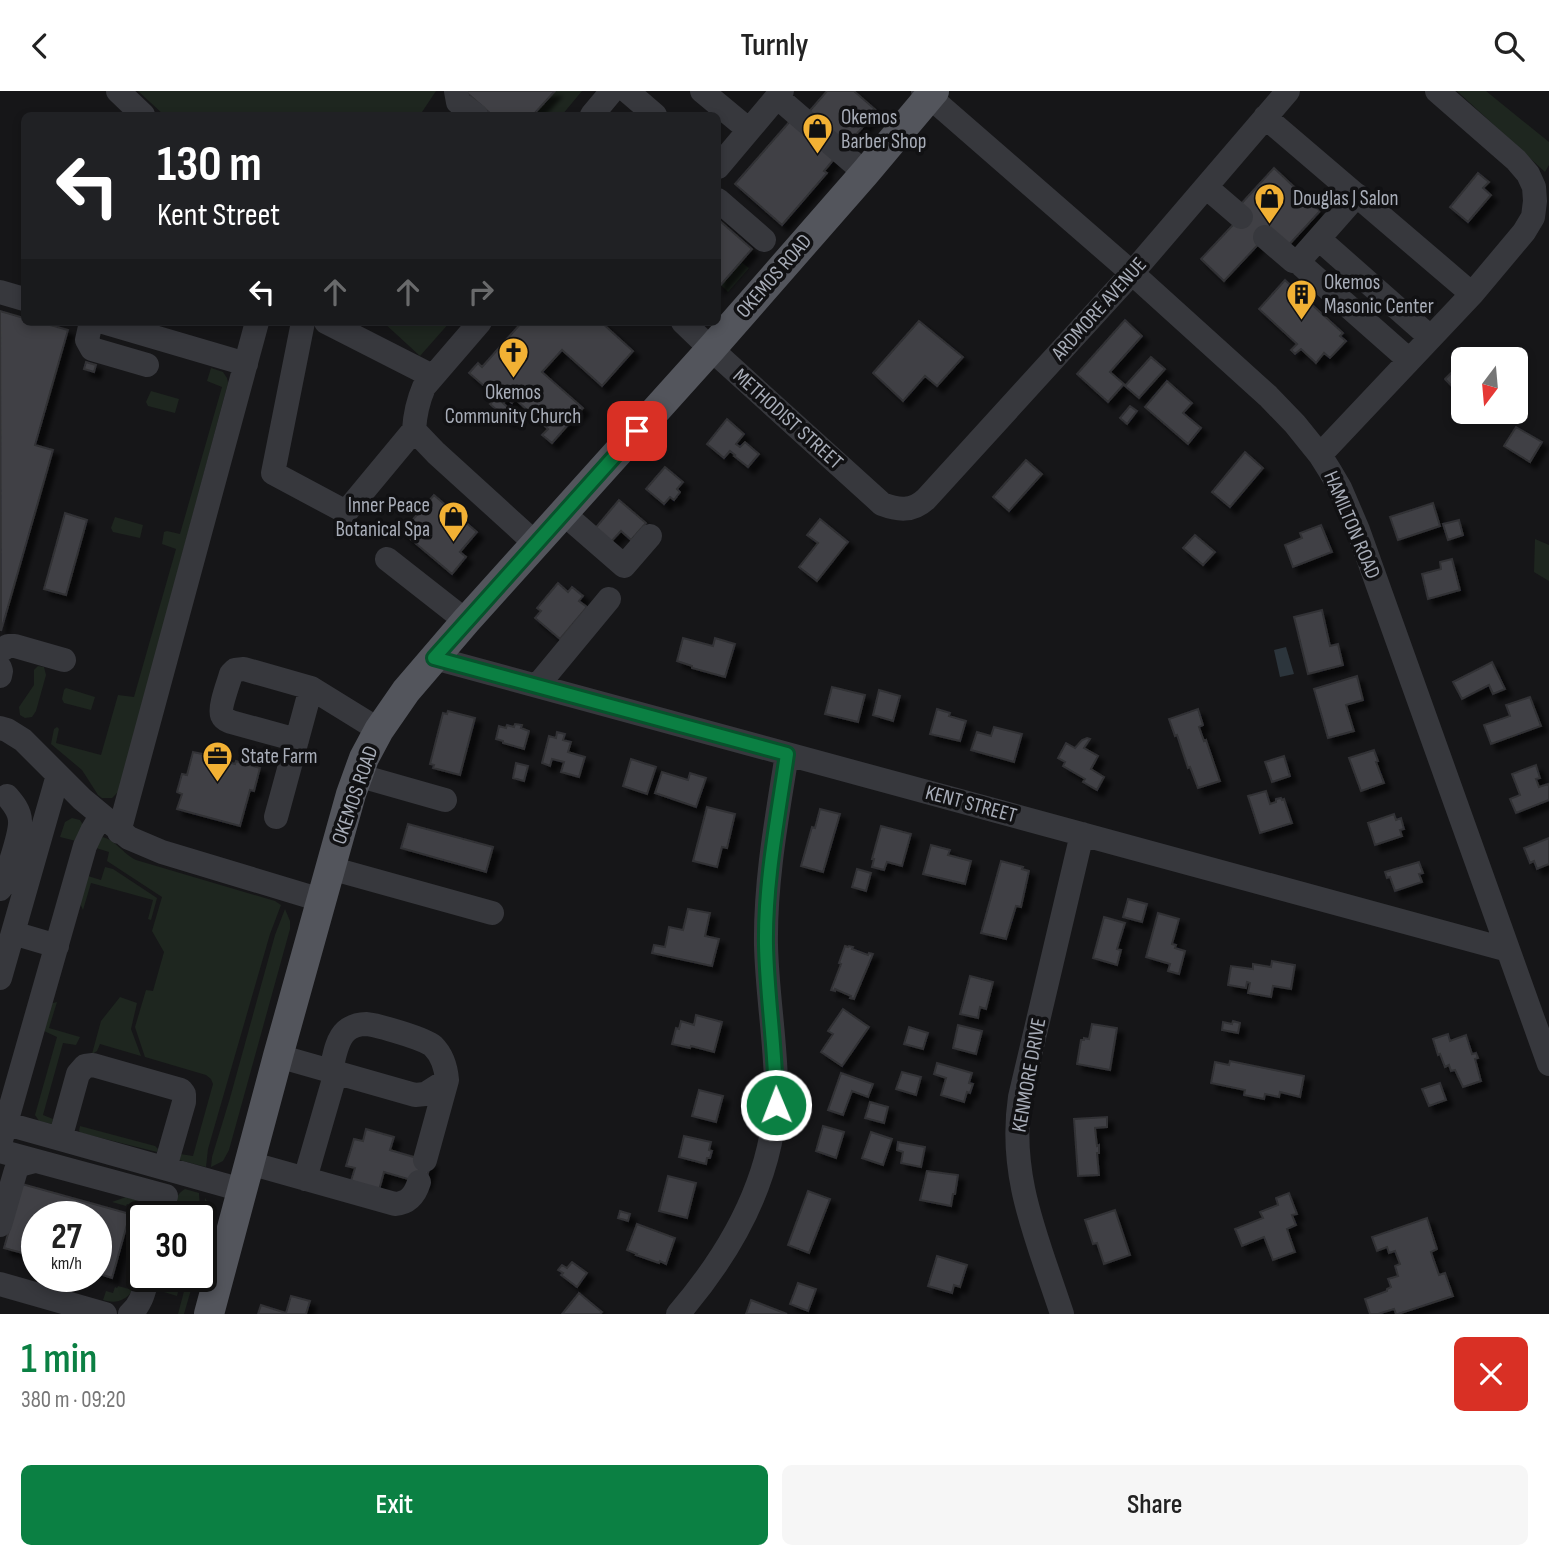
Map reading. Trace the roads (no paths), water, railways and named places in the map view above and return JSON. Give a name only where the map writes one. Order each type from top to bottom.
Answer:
[{"type":"main road","name":"OKEMOS ROAD","points":[[209,1314],[357,775],[379,730],[406,691],[434,658],[866,173],[929,93]]},
{"type":"street","points":[[118,91],[141,112]]},
{"type":"street","points":[[456,91],[458,101],[472,112]]},
{"type":"street","points":[[594,112],[612,91]]},
{"type":"street","points":[[627,91],[652,112]]},
{"type":"street","points":[[702,91],[749,131]]},
{"type":"street","name":"ARDMORE AVENUE","points":[[898,509],[914,508],[926,499],[1132,273],[1288,91]]},
{"type":"street","points":[[1320,455],[1472,294],[1524,232],[1532,216],[1534,187],[1528,174],[1516,160],[1437,91]]},
{"type":"street","name":"HAMILTON ROAD","points":[[929,93],[1268,396],[1320,455],[1340,488],[1358,530],[1549,1063]]},
{"type":"street","points":[[721,164],[780,94],[866,173]]},
{"type":"street","points":[[1265,117],[1472,294]]},
{"type":"street","points":[[1206,187],[1241,217]]},
{"type":"street","points":[[1298,262],[1357,195]]},
{"type":"street","points":[[721,203],[764,240]]},
{"type":"street","points":[[1265,237],[1293,261],[1298,262],[1409,360]]},
{"type":"street","points":[[1319,239],[1430,337]]},
{"type":"street","points":[[0,292],[21,298]]},
{"type":"street","points":[[90,326],[87,340],[92,349],[147,365]]},
{"type":"street","points":[[117,326],[246,363]]},
{"type":"street","points":[[110,824],[256,326]]},
{"type":"street","points":[[302,326],[273,473],[345,512],[414,430],[415,414],[424,387],[476,326]]},
{"type":"street","points":[[334,326],[432,376]]},
{"type":"street","name":"METHODIST STREET","points":[[687,326],[882,504],[898,509]]},
{"type":"street","points":[[414,430],[536,544]]},
{"type":"street","points":[[563,513],[624,566],[650,536]]},
{"type":"street","points":[[387,559],[466,621]]},
{"type":"street","points":[[537,686],[609,599]]},
{"type":"street","points":[[0,651],[8,646],[15,646],[65,660]]},
{"type":"street","name":"KENT STREET","points":[[434,658],[1508,950]]},
{"type":"street","points":[[0,668],[0,676]]},
{"type":"street","points":[[297,740],[227,721],[222,715],[222,708],[231,674],[238,669],[244,669],[311,688],[379,730]]},
{"type":"street","points":[[276,817],[311,688]]},
{"type":"street","points":[[0,728],[23,740],[110,824],[139,843],[321,900]]},
{"type":"street","points":[[678,1314],[706,1279],[734,1236],[754,1195],[769,1149],[776,1105],[776,1081],[766,945],[767,904],[787,754]]},
{"type":"street","points":[[0,978],[58,775]]},
{"type":"street","points":[[357,775],[445,800]]},
{"type":"street","points":[[0,888],[4,883],[20,826],[16,808],[7,796]]},
{"type":"street","points":[[110,824],[92,831],[85,846],[2,1130],[60,1139],[169,1169],[246,1177],[305,1179],[400,1204],[410,1199],[416,1191],[447,1080],[440,1055],[432,1045],[424,1040],[368,1024],[356,1026],[344,1033],[340,1039],[305,1179]]},
{"type":"street","name":"KENMORE DRIVE","points":[[1062,1314],[1025,1202],[1019,1173],[1017,1137],[1020,1097],[1082,834]]},
{"type":"street","points":[[330,868],[492,913]]},
{"type":"street","points":[[13,933],[57,946]]},
{"type":"street","points":[[278,1056],[415,1095],[425,1094],[447,1080]]},
{"type":"street","points":[[60,1139],[78,1074],[85,1066],[93,1065],[181,1090],[184,1102],[169,1169],[166,1201]]},
{"type":"street","points":[[0,1151],[35,1160],[152,1201]]},
{"type":"street","points":[[0,1225],[16,1170],[20,1165],[35,1160]]},
{"type":"street","points":[[0,1284],[105,1314]]},
{"type":"street","points":[[130,1314],[138,1307],[143,1292]]},
{"type":"place","name":"Okemos Barber Shop","points":[[818,156]]},
{"type":"place","name":"Douglas J Salon","points":[[1270,225]]},
{"type":"place","name":"Okemos Masonic Center","points":[[1301,321]]},
{"type":"place","name":"Okemos Community Church","points":[[513,379]]},
{"type":"place","name":"Inner Peace Botanical Spa","points":[[453,544]]},
{"type":"place","name":"State Farm","points":[[218,783]]}]
